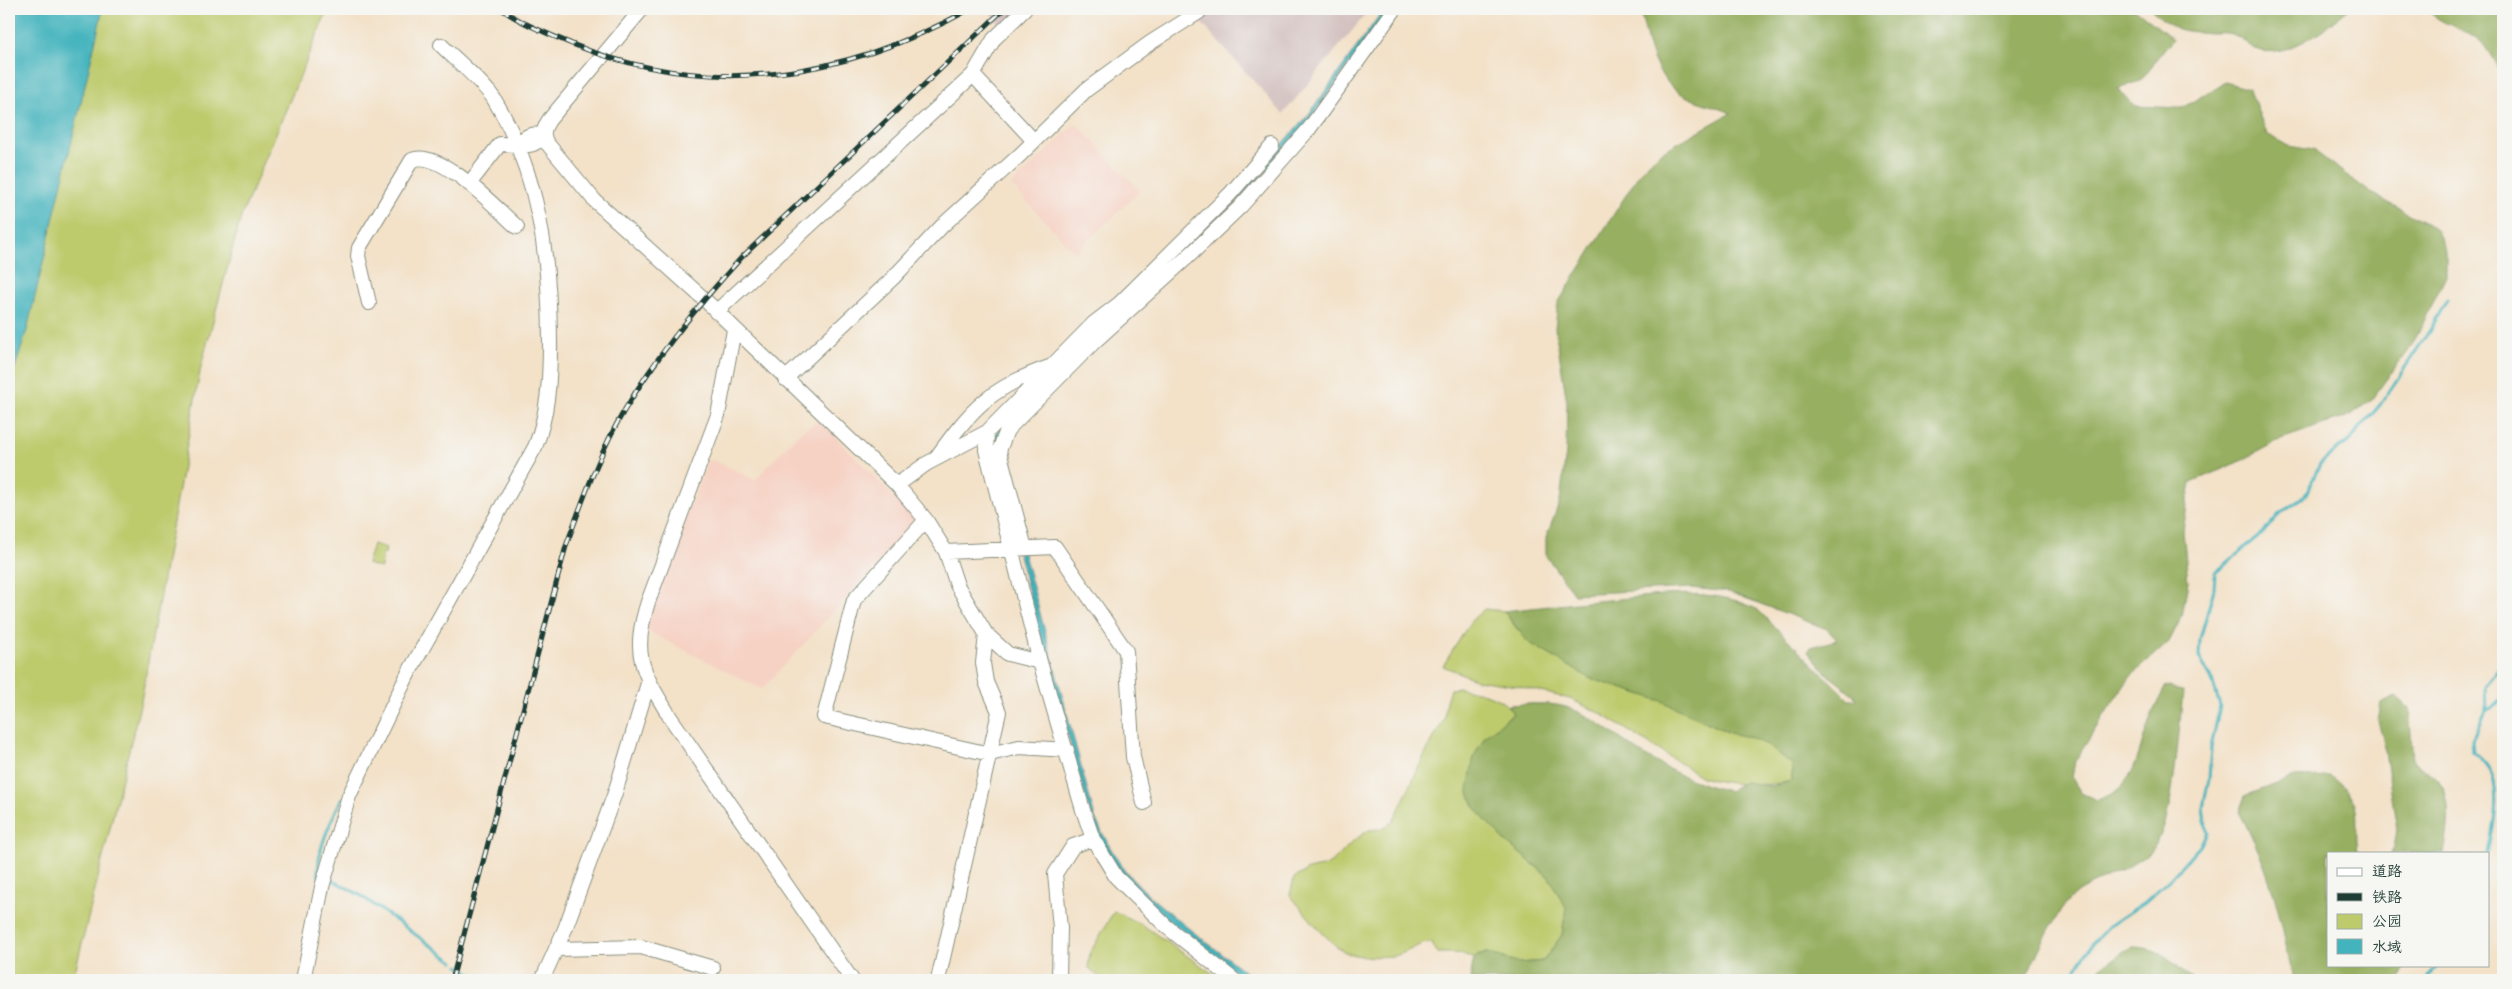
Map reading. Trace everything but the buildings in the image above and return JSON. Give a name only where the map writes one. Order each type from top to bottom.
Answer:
[{"type":"street","points":[[469,184],[500,144],[529,146],[538,143],[549,120],[642,9]]},
{"type":"street","points":[[716,312],[973,75],[994,39],[1025,9]]},
{"type":"street","points":[[1234,980],[1179,938],[1143,906],[1116,877],[1093,839],[1082,810],[1067,750],[1040,662],[1020,549],[999,451],[1007,430],[1095,341],[1241,206],[1309,129],[1395,9]]},
{"type":"street","points":[[785,379],[893,278],[943,225],[1086,90],[1150,43],[1199,12]]},
{"type":"street","points":[[302,980],[322,887],[349,796],[408,674],[541,432],[550,370],[549,284],[543,234],[533,190],[517,145],[493,98],[441,45]]},
{"type":"street","points":[[973,75],[1034,141]]},
{"type":"street","points":[[543,136],[595,201],[716,312],[897,485],[926,520],[946,552],[958,585],[986,634],[1008,654],[1040,662]]},
{"type":"street","points":[[897,485],[935,460],[987,432],[1094,323],[1120,304],[1230,194],[1272,146]]},
{"type":"street","points":[[369,303],[358,256],[359,248],[412,160],[420,157],[432,160],[469,184],[517,227]]},
{"type":"street","points":[[734,330],[718,416],[640,626],[639,651],[650,680],[670,717],[852,980]]},
{"type":"street","points":[[935,460],[963,421],[1002,387],[1019,377],[1052,366]]},
{"type":"street","points":[[987,432],[986,450],[1020,549]]},
{"type":"street","points":[[926,520],[854,600],[824,717],[990,754],[1019,747],[1067,750]]},
{"type":"street","points":[[946,552],[1054,547],[1126,651],[1130,676],[1133,757],[1144,803]]},
{"type":"street","points":[[938,980],[999,712],[986,682],[983,662],[986,634]]},
{"type":"street","points":[[542,980],[556,949],[615,793],[650,680]]},
{"type":"street","points":[[1059,980],[1060,928],[1055,874],[1073,846],[1093,839]]},
{"type":"street","points":[[556,949],[640,947],[712,968]]},
{"type":"shaded area","points":[[987,9],[1019,9],[1001,26]]},
{"type":"shaded area","points":[[1193,9],[1370,9],[1283,114],[1199,20]]},
{"type":"shaded area","points":[[1076,123],[1140,191],[1075,253],[1011,185]]},
{"type":"shaded area","points":[[820,420],[917,521],[762,689],[647,631],[645,622],[708,460],[715,461],[755,480],[801,431]]},
{"type":"green space","points":[[103,9],[328,9],[241,217],[201,366],[141,701],[73,980],[9,980],[9,387],[27,330]]},
{"type":"green space","points":[[1640,9],[2135,9],[2173,39],[2140,81],[2118,89],[2134,106],[2182,108],[2225,82],[2249,89],[2267,134],[2288,146],[2313,150],[2371,193],[2436,229],[2446,251],[2446,276],[2414,342],[2371,400],[2351,415],[2281,439],[2237,463],[2191,482],[2183,530],[2188,582],[2182,616],[2170,640],[2132,675],[2112,703],[2075,761],[2072,778],[2081,793],[2097,800],[2121,787],[2134,767],[2146,730],[2166,686],[2183,692],[2171,798],[2166,819],[2153,848],[2137,862],[2081,890],[2064,906],[2048,931],[2025,980],[1470,980],[1474,957],[1487,953],[1520,963],[1543,961],[1562,935],[1566,908],[1549,877],[1506,842],[1486,821],[1474,806],[1468,790],[1474,756],[1486,735],[1513,714],[1508,705],[1552,704],[1566,707],[1594,720],[1659,764],[1693,780],[1717,788],[1729,791],[1744,782],[1771,786],[1792,781],[1792,764],[1770,747],[1749,737],[1730,733],[1662,701],[1589,678],[1528,642],[1504,611],[1654,596],[1690,594],[1725,598],[1758,610],[1849,700],[1856,700],[1854,695],[1827,674],[1808,652],[1811,647],[1837,640],[1827,629],[1729,592],[1691,588],[1574,594],[1546,556],[1546,538],[1560,501],[1566,452],[1567,402],[1555,328],[1558,303],[1641,171],[1658,154],[1731,113],[1689,98],[1668,83],[1651,54]]},
{"type":"green space","points":[[2151,9],[2349,9],[2320,32],[2297,45],[2273,51],[2261,51],[2230,33],[2192,32],[2178,29],[2166,22]]},
{"type":"green space","points":[[2426,9],[2503,9],[2503,78],[2489,52],[2477,38],[2440,20]]},
{"type":"green space","points":[[373,544],[386,548],[385,554],[382,554],[381,568],[367,564]]},
{"type":"green space","points":[[1484,609],[1504,611],[1516,628],[1589,678],[1662,701],[1730,733],[1749,737],[1770,747],[1792,764],[1792,781],[1770,784],[1747,784],[1723,782],[1702,777],[1600,713],[1570,699],[1518,686],[1477,680],[1443,666],[1471,621]]},
{"type":"green space","points":[[1460,688],[1497,699],[1509,708],[1513,714],[1486,735],[1474,806],[1506,842],[1549,877],[1566,908],[1562,935],[1543,961],[1520,963],[1487,953],[1474,957],[1454,953],[1438,953],[1431,943],[1421,944],[1392,956],[1360,956],[1343,951],[1327,937],[1290,895],[1294,878],[1308,870],[1326,866],[1335,860],[1353,841],[1369,830],[1380,829],[1393,822],[1423,758],[1444,719],[1446,701],[1450,689]]},
{"type":"green space","points":[[2396,696],[2409,708],[2413,761],[2438,780],[2444,790],[2448,808],[2448,827],[2444,852],[2392,852],[2397,830],[2383,738],[2378,721],[2381,703]]},
{"type":"green space","points":[[2331,776],[2350,794],[2356,811],[2358,852],[2327,852],[2327,966],[2405,966],[2397,980],[2293,980],[2274,894],[2259,853],[2239,812],[2245,796],[2295,777]]},
{"type":"green space","points":[[1114,911],[1144,926],[1222,980],[1102,980],[1088,967],[1090,953]]},
{"type":"green space","points":[[2132,947],[2159,953],[2193,980],[2088,980],[2102,966]]},
{"type":"water","points":[[9,9],[103,9],[27,330],[9,387]]},
{"type":"water","points":[[1384,9],[1390,9],[1287,150],[999,440],[1024,554],[1095,818],[1114,854],[1128,874],[1173,916],[1255,980],[1246,980],[1163,916],[1121,873],[1095,832],[1043,647],[990,443],[993,435],[1089,336],[1188,248],[1235,199],[1309,114]]},
{"type":"waterway","points":[[2069,980],[2092,944],[2109,926],[2145,902],[2171,878],[2200,846],[2207,832],[2203,808],[2209,779],[2211,748],[2220,706],[2212,680],[2199,657],[2200,639],[2214,589],[2215,573],[2263,533],[2280,513],[2305,496],[2321,462],[2348,442],[2380,405],[2430,330],[2447,300]]},
{"type":"waterway","points":[[2488,852],[2495,810],[2495,788],[2489,769],[2473,752],[2472,740],[2486,711],[2485,687],[2500,667],[2503,656]]},
{"type":"waterway","points":[[2486,711],[2503,699]]},
{"type":"waterway","points":[[319,877],[318,868],[321,848],[342,798]]},
{"type":"waterway","points":[[329,878],[360,895],[454,962]]},
{"type":"waterway","points":[[459,966],[481,980]]},
{"type":"waterway","points":[[2426,980],[2436,966]]},
{"type":"railway","points":[[501,9],[527,24],[572,44],[623,61],[674,72],[724,76],[775,73],[825,65],[874,52],[923,33],[970,9]]},
{"type":"railway","points":[[452,980],[566,546],[599,460],[624,411],[650,370],[679,331],[742,257],[1004,9]]}]
